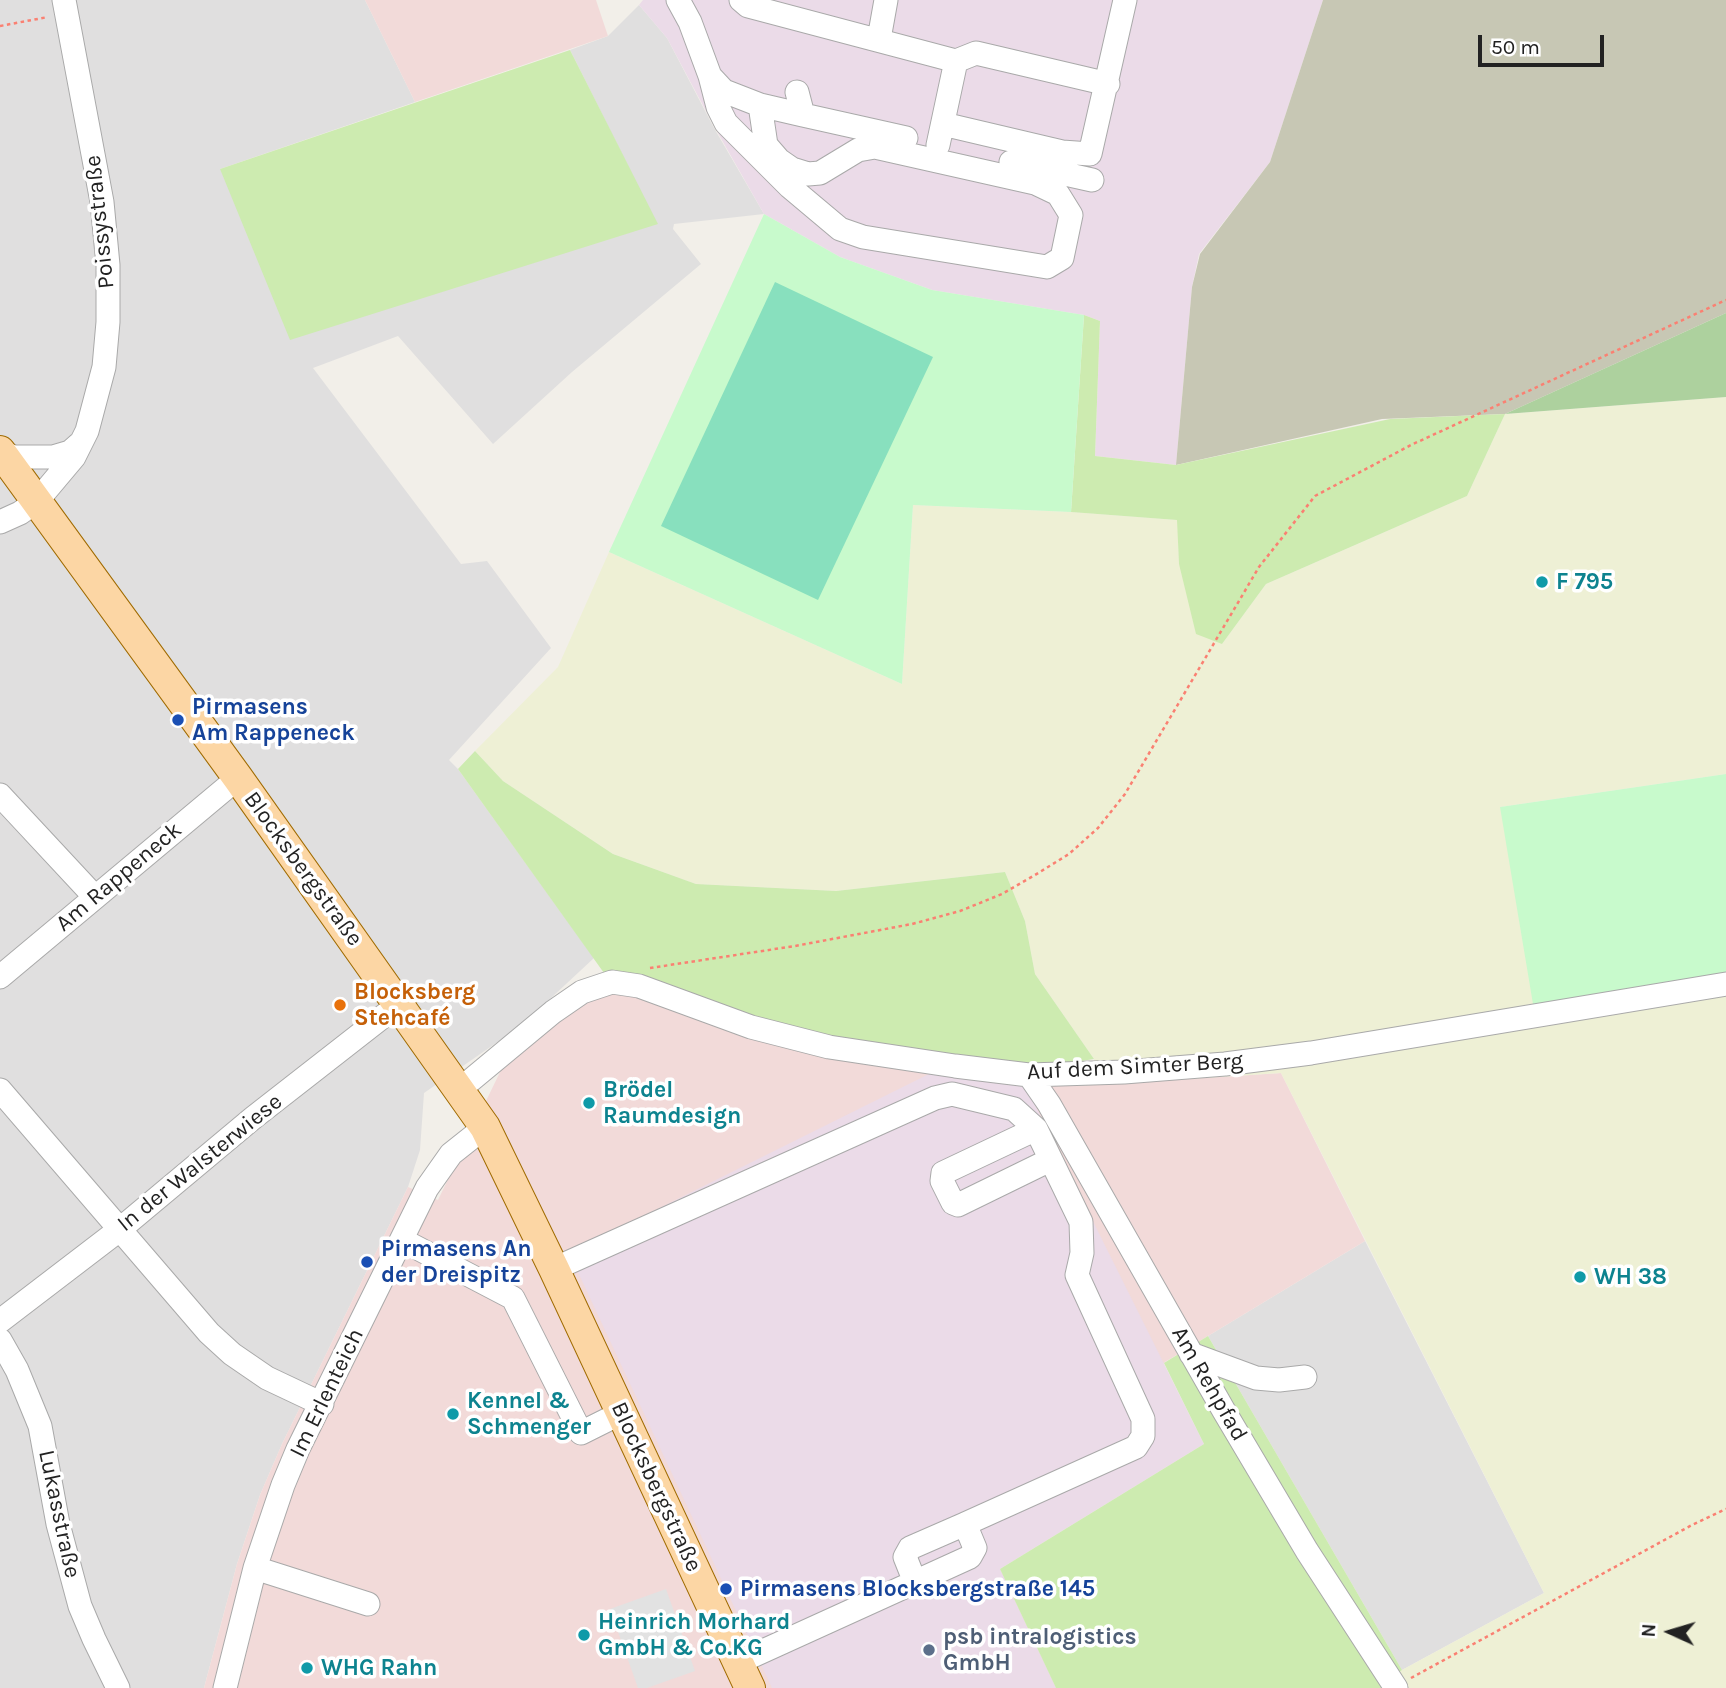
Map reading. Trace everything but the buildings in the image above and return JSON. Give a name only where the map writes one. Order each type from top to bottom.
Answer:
[{"type":"main road","name":"Blocksbergstraße","points":[[1,451],[238,778],[485,1127],[744,1675]]},
{"type":"street","points":[[678,0],[690,22],[710,76],[718,107],[726,123],[790,187],[840,229],[863,237],[1047,267],[1062,258],[1071,215],[1058,194],[1035,183],[875,147],[858,150],[820,173],[808,174],[792,169],[779,160],[766,145],[760,105]]},
{"type":"street","points":[[741,0],[748,6],[956,61],[976,53],[1108,84]]},
{"type":"street","points":[[879,39],[886,0]]},
{"type":"street","points":[[710,76],[724,91],[760,105],[803,115],[1090,154],[1125,0]]},
{"type":"street","name":"Poissystraße","points":[[0,522],[37,501],[68,464],[82,442],[97,400],[104,367],[108,322],[108,265],[102,202],[66,7]]},
{"type":"street","points":[[941,135],[956,61]]},
{"type":"street","points":[[797,92],[803,115]]},
{"type":"street","points":[[941,135],[1092,180]]},
{"type":"street","points":[[1,451],[14,457],[53,457],[70,452],[82,442]]},
{"type":"street","name":"Am Rappeneck","points":[[0,977],[238,778]]},
{"type":"street","points":[[0,794],[94,896]]},
{"type":"street","name":"Auf dem Simter Berg","points":[[459,1090],[553,1012],[582,992],[612,982],[639,986],[751,1027],[829,1047],[1029,1075],[1124,1072],[1262,1060],[1726,984]]},
{"type":"street","name":"In der Walsterwiese","points":[[0,1321],[119,1230],[253,1118],[399,1004]]},
{"type":"street","name":"Am Rehpfad","points":[[1029,1075],[1049,1104],[1307,1551],[1396,1687]]},
{"type":"street","points":[[0,1090],[209,1334],[267,1378],[322,1404]]},
{"type":"street","points":[[554,1269],[935,1098],[952,1094],[1014,1109],[1035,1129],[1081,1222],[1082,1253],[1077,1275],[1143,1419],[1143,1436],[1136,1447],[910,1548],[905,1557],[915,1582]]},
{"type":"street","name":"Im Erlenteich","points":[[225,1688],[255,1568],[284,1485],[426,1188],[463,1142],[485,1127]]},
{"type":"street","points":[[1035,1129],[943,1173],[942,1181],[953,1203],[958,1205],[1051,1160]]},
{"type":"street","points":[[402,1240],[513,1298],[581,1433],[621,1413]]},
{"type":"street","name":"Lukasstraße","points":[[0,1340],[17,1370],[40,1426],[58,1524],[77,1595],[94,1639],[118,1688]]},
{"type":"street","points":[[1191,1354],[1256,1378],[1279,1380],[1305,1377]]},
{"type":"street","points":[[744,1675],[915,1582],[970,1557],[975,1549],[965,1524]]},
{"type":"street","points":[[255,1568],[368,1604]]},
{"type":"path","points":[[0,26],[66,7]]},
{"type":"path","points":[[640,969],[912,925],[960,911],[1002,894],[1035,876],[1069,854],[1098,828],[1125,794],[1258,567],[1315,496],[1411,445],[1726,300]]},
{"type":"path","points":[[1396,1687],[1726,1509]]},
{"type":"shaded area","points":[[0,0],[365,0],[415,102],[220,169],[657,224],[570,50],[608,36],[639,5],[667,38],[714,128],[764,214],[674,224],[673,229],[701,264],[572,372],[493,444],[398,336],[313,368],[461,564],[487,561],[551,648],[449,760],[594,958],[522,1025],[424,1093],[420,1150],[408,1187],[282,1444],[260,1495],[237,1564],[204,1688],[0,1688]]},
{"type":"shaded area","points":[[365,0],[596,0],[608,36],[415,102]]},
{"type":"shaded area","points":[[643,0],[1323,0],[1270,162],[1199,254],[1192,287],[1176,465],[1095,456],[1100,321],[1084,315],[932,290],[840,257],[764,214],[667,38],[639,5]]},
{"type":"shaded area","points":[[1323,0],[1726,0],[1726,313],[1505,414],[1382,419],[1176,465],[1192,287],[1200,254],[1270,162]]},
{"type":"shaded area","points":[[1726,397],[1726,774],[1500,807],[1726,984],[1726,1688],[1396,1688],[1390,1679],[1402,1670],[1544,1593],[1281,1073],[1095,1085],[1094,1059],[1035,974],[1025,921],[1005,872],[836,891],[696,884],[613,854],[503,781],[475,751],[558,667],[609,552],[902,684],[913,505],[1178,520],[1179,564],[1222,644],[1266,584],[1467,496],[1505,414]]},
{"type":"shaded area","points":[[614,987],[935,1071],[1076,1086],[1281,1073],[1365,1241],[1165,1362],[1000,1569],[1056,1688],[204,1688],[237,1564],[260,1495],[282,1444],[408,1187],[438,1200],[502,1068],[575,1008]]},
{"type":"shaded area","name":"psb intralogistics GmbH","points":[[935,1071],[1023,1081],[1204,1444],[1000,1569],[1056,1688],[772,1688],[569,1253]]},
{"type":"shaded area","points":[[1365,1241],[1544,1593],[1402,1670],[1208,1336]]},
{"type":"shaded area","points":[[666,1589],[695,1671],[647,1688],[638,1688],[610,1609]]},
{"type":"green space","points":[[570,50],[658,224],[290,340],[220,169]]},
{"type":"green space","points":[[764,214],[840,257],[932,290],[1084,315],[1071,512],[913,505],[902,684],[609,552]]},
{"type":"green space","points":[[775,282],[933,357],[818,600],[661,526]]},
{"type":"green space","points":[[1726,313],[1726,397],[1505,414]]},
{"type":"green space","points":[[1084,315],[1100,321],[1095,456],[1176,465],[1390,419],[1505,414],[1467,496],[1266,584],[1222,644],[1196,634],[1179,564],[1177,520],[1071,512]]},
{"type":"green space","points":[[475,751],[503,781],[613,854],[696,884],[836,891],[1005,872],[1025,921],[1035,974],[1094,1059],[1051,1066],[876,1047],[614,987],[458,769]]},
{"type":"green space","points":[[1726,774],[1726,984],[1535,1016],[1500,807]]},
{"type":"green space","points":[[1208,1336],[1402,1670],[1390,1679],[1396,1688],[1056,1688],[1000,1569],[1204,1444],[1164,1363]]},
{"type":"place","name":"F 795","points":[[1542,582]]},
{"type":"place","name":"Pirmasens Am Rappeneck","points":[[178,720]]},
{"type":"place","name":"Blocksberg Stehcafé","points":[[340,1005]]},
{"type":"place","name":"Brödel Raumdesign","points":[[589,1103]]},
{"type":"place","name":"Pirmasens An der Dreispitz","points":[[367,1262]]},
{"type":"place","name":"WH 38","points":[[1580,1277]]},
{"type":"place","name":"Kennel & Schmenger","points":[[453,1414]]},
{"type":"place","name":"Pirmasens Blocksbergstraße 145","points":[[726,1589]]},
{"type":"place","name":"Heinrich Morhard GmbH & Co.KG","points":[[584,1635]]},
{"type":"place","name":"psb intralogistics GmbH","points":[[929,1650]]},
{"type":"place","name":"WHG Rahn","points":[[307,1668]]}]
